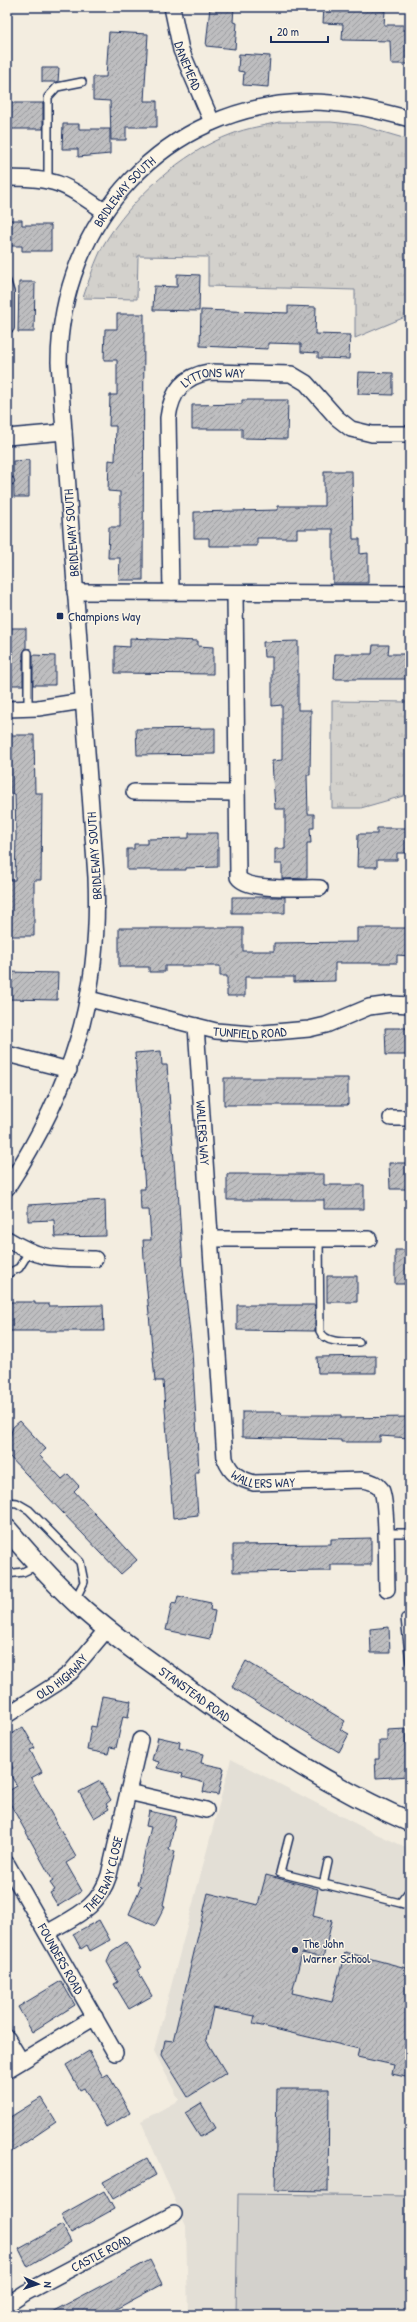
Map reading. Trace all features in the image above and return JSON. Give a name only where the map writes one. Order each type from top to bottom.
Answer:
[{"type":"street","name":"DANEMEAD","points":[[172,7],[181,50],[212,122]]},
{"type":"street","name":"BRIDLEWAY SOUTH","points":[[7,1188],[39,1134],[69,1070],[89,998],[96,948],[97,892],[59,362],[62,316],[69,285],[79,256],[104,211],[126,183],[185,136],[212,122],[271,106],[309,102],[352,106],[410,119]]},
{"type":"street","points":[[7,178],[48,179],[71,189],[104,211]]},
{"type":"street","name":"LYTTONS WAY","points":[[171,592],[168,418],[172,399],[186,380],[198,374],[209,372],[291,374],[306,383],[337,418],[351,429],[372,434],[410,434]]},
{"type":"street","points":[[7,437],[64,432]]},
{"type":"street","points":[[75,592],[410,593]]},
{"type":"street","points":[[235,593],[237,871],[241,881],[261,886],[320,888]]},
{"type":"street","points":[[7,709],[28,708],[83,701]]},
{"type":"street","points":[[134,792],[236,793]]},
{"type":"street","name":"TUNFIELD ROAD","points":[[89,998],[196,1026],[224,1032],[252,1034],[293,1031],[326,1025],[369,1007],[410,1005]]},
{"type":"street","name":"WALLERS WAY","points":[[196,1026],[225,1459],[232,1473],[239,1478],[254,1483],[369,1481],[381,1489],[384,1496],[387,1589]]},
{"type":"street","points":[[7,1054],[69,1070]]},
{"type":"street","points":[[391,1118],[410,1118]]},
{"type":"street","points":[[7,1239],[29,1252],[47,1258],[95,1259]]},
{"type":"street","points":[[210,1239],[369,1239]]},
{"type":"street","name":"STANSTEAD ROAD","points":[[7,1529],[38,1565],[75,1601],[107,1629],[254,1735],[348,1794],[410,1822]]},
{"type":"street","name":"OLD HIGHWAY","points":[[7,1715],[56,1684],[71,1672],[107,1629]]},
{"type":"street","name":"THELEWAY CLOSE","points":[[47,1933],[87,1909],[103,1892],[109,1875],[140,1740]]},
{"type":"street","points":[[128,1792],[206,1810]]},
{"type":"street","name":"FOUNDERS ROAD","points":[[7,1864],[116,2053]]},
{"type":"street","points":[[7,2070],[95,2017]]},
{"type":"street","points":[[7,2038],[21,2061]]},
{"type":"street","name":"CASTLE ROAD","points":[[7,2305],[25,2293],[174,2214]]},
{"type":"lane","points":[[48,179],[48,96],[57,87],[82,82]]},
{"type":"lane","points":[[7,282],[10,292],[10,328]]},
{"type":"lane","points":[[28,653],[28,708]]},
{"type":"lane","points":[[320,1239],[320,1331],[322,1335],[329,1339],[359,1342]]},
{"type":"lane","points":[[7,1274],[19,1268],[29,1252]]},
{"type":"lane","points":[[7,1502],[17,1503],[29,1510],[80,1562],[84,1582],[75,1601]]},
{"type":"lane","points":[[385,1533],[410,1533]]},
{"type":"lane","points":[[7,1574],[23,1572],[38,1565]]},
{"type":"lane","points":[[406,1618],[410,1662]]},
{"type":"lane","points":[[289,1838],[280,1873],[410,1906]]},
{"type":"lane","points":[[323,1885],[328,1862]]},
{"type":"lane","points":[[400,1903],[410,1890]]},
{"type":"shaded area","name":"The John Warner School","points":[[231,1759],[370,1831],[410,1849],[410,2315],[188,2315],[186,2226],[141,2121],[179,2100],[154,2051]]},
{"type":"green space","points":[[279,122],[331,122],[359,125],[410,140],[410,315],[355,338],[355,290],[208,286],[208,257],[138,256],[137,299],[83,298],[104,244],[128,210],[159,179],[195,152],[213,142],[243,130]]},
{"type":"green space","points":[[332,701],[410,702],[410,794],[361,808],[332,808]]},
{"type":"green space","points":[[238,2194],[410,2196],[410,2315],[236,2315]]},
{"type":"building","points":[[210,7],[234,7],[233,22],[237,23],[235,49],[206,46]]},
{"type":"building","points":[[324,7],[385,11],[384,25],[403,25],[403,30],[410,30],[410,64],[391,64],[390,41],[342,40],[343,24],[323,23]]},
{"type":"building","points":[[109,32],[148,34],[144,101],[157,101],[157,127],[126,127],[126,140],[111,140],[110,101],[93,100],[93,77],[106,77]]},
{"type":"building","points":[[239,54],[270,56],[268,87],[243,85],[244,72],[238,71]]},
{"type":"building","points":[[42,68],[59,68],[58,82],[42,82]]},
{"type":"building","points":[[7,103],[43,103],[43,129],[7,129]]},
{"type":"building","points":[[63,124],[79,124],[79,129],[110,129],[110,154],[78,157],[78,149],[62,149]]},
{"type":"building","points":[[7,220],[22,220],[22,225],[51,225],[51,251],[22,251],[22,246],[7,246]]},
{"type":"building","points":[[177,274],[200,275],[199,311],[153,310],[154,286],[177,287]]},
{"type":"building","points":[[19,282],[35,282],[34,332],[18,332]]},
{"type":"building","points":[[288,306],[316,307],[315,334],[350,335],[349,359],[318,358],[318,353],[301,352],[301,344],[268,343],[268,349],[200,346],[201,310],[288,313]]},
{"type":"building","points":[[117,314],[144,314],[143,580],[119,580],[120,558],[108,558],[109,527],[120,527],[120,492],[108,491],[109,460],[115,461],[116,426],[109,426],[110,395],[117,395],[117,360],[104,360],[105,329],[117,329]]},
{"type":"building","points":[[359,372],[393,373],[393,395],[358,394]]},
{"type":"building","points":[[242,400],[288,400],[287,439],[242,438],[242,429],[192,429],[192,405],[242,404]]},
{"type":"building","points":[[29,460],[29,497],[14,497],[13,461]]},
{"type":"building","points":[[324,471],[352,471],[353,539],[360,539],[360,554],[368,553],[368,583],[333,583],[333,529],[297,529],[297,538],[257,538],[257,546],[209,546],[209,538],[194,538],[194,512],[278,510],[278,506],[324,506]]},
{"type":"building","points":[[7,628],[26,628],[26,648],[23,653],[23,685],[7,685]]},
{"type":"building","points":[[130,638],[198,641],[198,646],[213,647],[213,674],[115,673],[115,646],[130,647]]},
{"type":"building","points":[[298,641],[298,710],[311,710],[310,775],[307,775],[308,814],[314,814],[314,828],[310,828],[311,843],[307,843],[307,878],[282,879],[282,864],[275,864],[275,849],[285,849],[285,809],[275,809],[272,761],[282,760],[282,705],[272,706],[272,657],[264,657],[263,642]]},
{"type":"building","points":[[373,645],[389,645],[388,654],[410,654],[410,679],[334,679],[335,654],[372,654]]},
{"type":"building","points":[[33,655],[55,656],[55,685],[33,685]]},
{"type":"building","points":[[215,728],[215,754],[137,755],[136,729]]},
{"type":"building","points":[[9,735],[34,735],[35,793],[42,793],[41,880],[34,880],[34,936],[7,936],[8,880],[15,880],[16,836],[15,794],[10,794]]},
{"type":"building","points":[[377,828],[410,828],[410,853],[397,853],[397,860],[377,860],[377,867],[357,867],[358,834],[377,834]]},
{"type":"building","points":[[189,833],[218,833],[218,867],[186,868],[186,870],[127,870],[127,849],[134,849],[134,844],[147,844],[147,839],[189,838]]},
{"type":"building","points":[[232,897],[285,897],[285,913],[232,913]]},
{"type":"building","points":[[119,928],[243,928],[243,951],[274,951],[274,943],[357,942],[357,928],[410,928],[410,956],[397,955],[397,963],[335,963],[335,981],[294,982],[294,977],[245,977],[245,996],[227,996],[227,976],[220,976],[220,966],[165,966],[165,972],[149,972],[149,967],[119,967]]},
{"type":"building","points":[[7,972],[58,973],[57,1000],[7,999]]},
{"type":"building","points":[[385,1028],[410,1028],[410,1055],[386,1055]]},
{"type":"building","points":[[161,1051],[162,1065],[167,1065],[176,1188],[178,1188],[183,1269],[192,1351],[199,1472],[195,1472],[198,1515],[173,1518],[163,1381],[155,1381],[144,1258],[143,1240],[151,1240],[149,1210],[141,1210],[140,1189],[145,1189],[135,1053]]},
{"type":"building","points":[[224,1078],[348,1078],[348,1105],[224,1105]]},
{"type":"building","points":[[389,1163],[410,1163],[410,1189],[390,1189]]},
{"type":"building","points":[[227,1174],[324,1174],[324,1185],[364,1185],[364,1209],[324,1209],[324,1200],[227,1200]]},
{"type":"building","points":[[105,1200],[106,1236],[55,1237],[54,1220],[28,1221],[28,1205]]},
{"type":"building","points":[[395,1250],[410,1250],[410,1284],[395,1284]]},
{"type":"building","points":[[327,1276],[357,1276],[357,1302],[327,1302]]},
{"type":"building","points":[[7,1302],[35,1302],[35,1304],[49,1304],[49,1306],[103,1305],[104,1331],[7,1331]]},
{"type":"building","points":[[237,1305],[315,1305],[315,1331],[237,1330]]},
{"type":"building","points":[[376,1356],[376,1373],[318,1373],[317,1357]]},
{"type":"building","points":[[242,1412],[281,1412],[282,1415],[341,1415],[341,1418],[410,1417],[410,1438],[380,1436],[380,1442],[341,1442],[341,1440],[242,1437]]},
{"type":"building","points":[[20,1421],[46,1449],[39,1455],[62,1479],[68,1474],[79,1486],[74,1491],[137,1560],[121,1574],[7,1454],[7,1445],[13,1427]]},
{"type":"building","points":[[371,1538],[371,1565],[331,1565],[331,1571],[233,1572],[233,1545],[331,1544],[331,1539]]},
{"type":"building","points":[[178,1596],[211,1603],[210,1610],[215,1611],[210,1639],[166,1630],[172,1603],[176,1604]]},
{"type":"building","points":[[389,1627],[390,1653],[371,1653],[370,1629]]},
{"type":"building","points":[[246,1661],[345,1721],[340,1729],[349,1734],[339,1752],[232,1687]]},
{"type":"building","points":[[102,1696],[131,1701],[128,1717],[123,1716],[116,1748],[110,1747],[108,1754],[87,1750],[91,1726],[96,1727]]},
{"type":"building","points":[[23,1727],[35,1748],[30,1750],[42,1772],[31,1778],[76,1857],[66,1863],[82,1891],[58,1906],[50,1893],[55,1890],[50,1883],[53,1881],[7,1798],[7,1792],[17,1786],[8,1771],[13,1768],[7,1757],[7,1736]]},
{"type":"building","points":[[406,1729],[406,1749],[410,1748],[410,1776],[376,1778],[375,1759],[379,1759],[379,1741],[387,1741],[387,1730]]},
{"type":"building","points":[[158,1737],[180,1742],[179,1748],[203,1754],[201,1763],[224,1768],[218,1795],[203,1792],[205,1783],[182,1777],[183,1774],[157,1768],[159,1762],[152,1760]]},
{"type":"building","points":[[100,1781],[111,1800],[106,1804],[109,1809],[94,1818],[79,1792]]},
{"type":"building","points":[[149,1811],[176,1817],[169,1850],[175,1851],[163,1905],[165,1906],[155,1926],[129,1914],[141,1886],[137,1885],[151,1827],[146,1826]]},
{"type":"building","points":[[266,1875],[318,1889],[313,1916],[332,1921],[323,1958],[302,1953],[292,1993],[332,2002],[345,1952],[410,1969],[410,2078],[392,2074],[394,2065],[357,2057],[359,2049],[253,2024],[255,2016],[213,2008],[206,2040],[226,2073],[188,2097],[162,2055],[165,2040],[173,2041],[208,1893],[258,1905]]},
{"type":"building","points":[[99,1920],[110,1940],[90,1951],[87,1945],[81,1949],[73,1934]]},
{"type":"building","points":[[126,1942],[141,1968],[137,1970],[152,1996],[129,2009],[114,1984],[118,1982],[107,1962],[112,1951]]},
{"type":"building","points":[[61,1981],[75,2005],[32,2032],[18,2007]]},
{"type":"building","points":[[89,2051],[103,2077],[108,2074],[130,2113],[106,2127],[84,2088],[80,2090],[66,2065]]},
{"type":"building","points":[[277,2089],[329,2089],[328,2191],[275,2190]]},
{"type":"building","points":[[41,2098],[56,2122],[7,2155],[7,2119]]},
{"type":"building","points":[[201,2103],[216,2128],[200,2137],[185,2113]]},
{"type":"building","points":[[147,2158],[156,2175],[113,2199],[103,2182]]},
{"type":"building","points":[[104,2191],[114,2209],[71,2233],[61,2215]]},
{"type":"building","points":[[62,2225],[71,2242],[28,2267],[19,2249]]},
{"type":"building","points":[[150,2260],[162,2284],[105,2315],[46,2315]]},
{"type":"place","name":"Champions Way","points":[[60,616]]},
{"type":"place","name":"The John Warner School","points":[[295,1950]]}]
